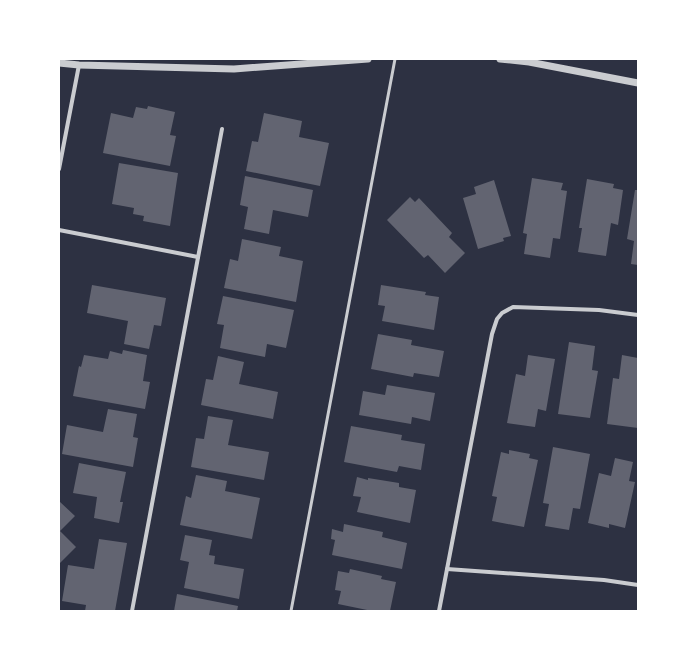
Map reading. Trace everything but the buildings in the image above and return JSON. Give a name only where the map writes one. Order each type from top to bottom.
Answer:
[{"type":"street","points":[[59,63],[79,65],[234,69],[368,59]]},
{"type":"street","points":[[500,59],[529,62],[638,83]]},
{"type":"street","points":[[59,169],[79,65]]},
{"type":"street","points":[[132,611],[222,129]]},
{"type":"street","points":[[59,230],[198,257]]},
{"type":"street","points":[[439,611],[492,334],[497,319],[502,313],[513,306],[599,310],[638,315]]},
{"type":"street","points":[[447,569],[604,580],[638,585]]},
{"type":"lane","points":[[291,611],[395,59]]}]
